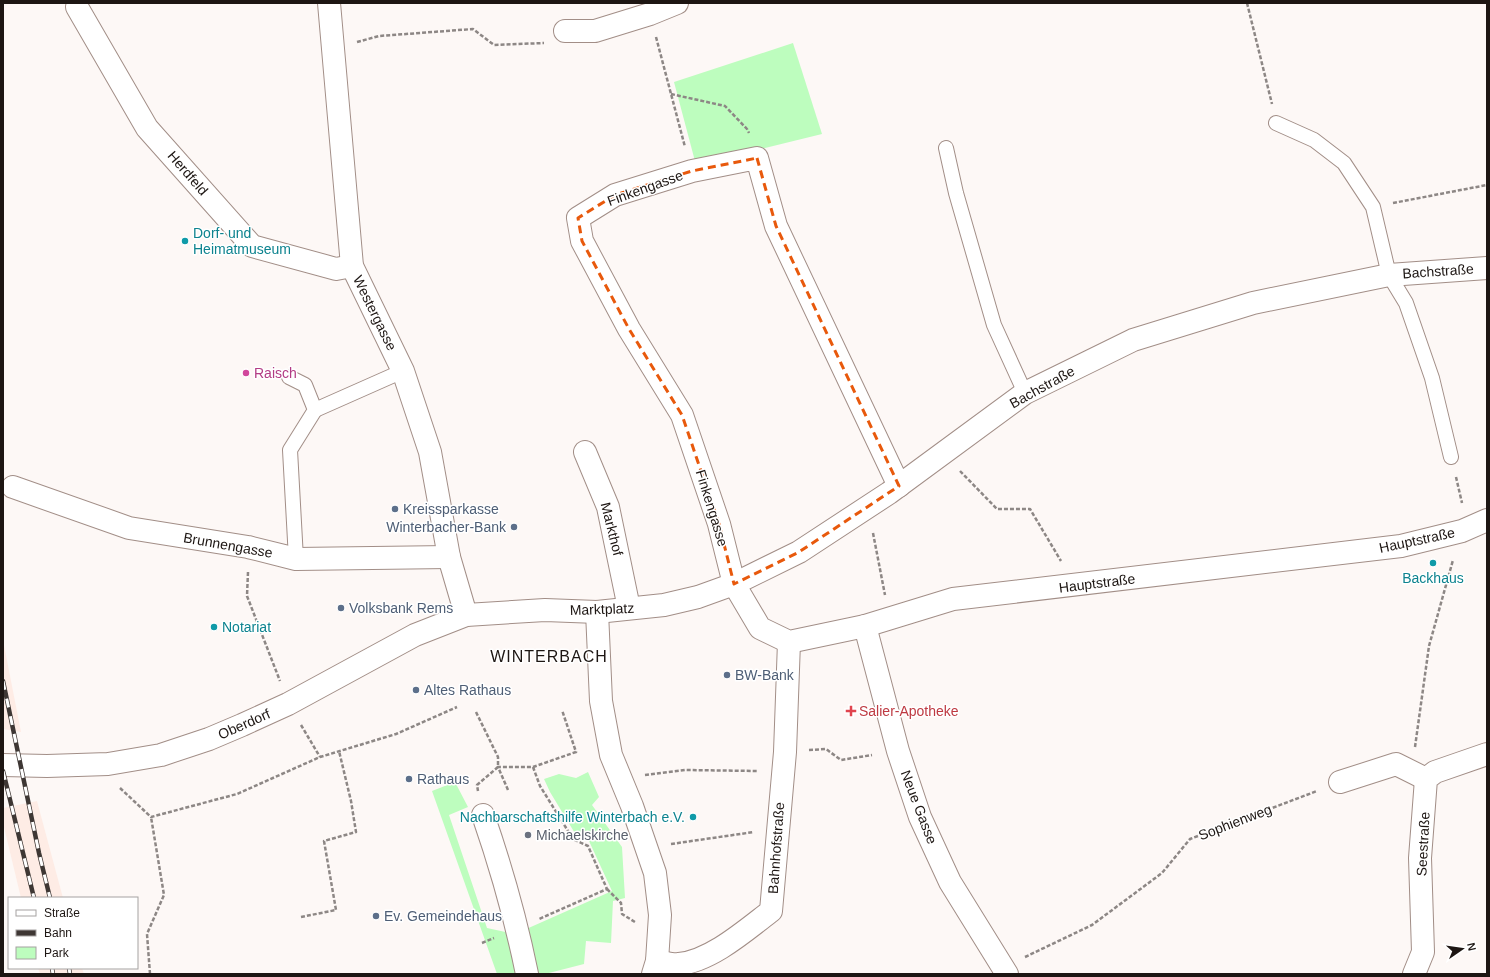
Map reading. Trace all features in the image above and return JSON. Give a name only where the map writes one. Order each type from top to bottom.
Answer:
[{"type":"street","name":"Westergasse","points":[[329,3],[352,266],[403,371],[430,452],[449,557],[466,615]]},
{"type":"street","points":[[565,30],[595,31],[650,14],[677,3]]},
{"type":"street","name":"Herdfeld","points":[[77,7],[147,128],[252,246],[336,269],[352,266]]},
{"type":"street","points":[[757,158],[776,226],[899,486]]},
{"type":"street","name":"Finkengasse","points":[[734,584],[719,524],[682,415],[629,329],[582,241],[578,218],[615,195],[692,171],[757,158]]},
{"type":"street","name":"Bachstraße","points":[[734,584],[799,552],[899,486],[1025,394],[1133,340],[1253,302],[1388,275],[1487,268]]},
{"type":"street","name":"Markthof","points":[[585,452],[608,507],[629,608]]},
{"type":"street","name":"Brunnengasse","points":[[13,487],[129,528],[248,547],[296,559],[449,557]]},
{"type":"street","name":"Hauptstraße","points":[[789,642],[865,626],[953,600],[1400,546],[1462,532],[1487,520]]},
{"type":"street","points":[[734,584],[760,628],[789,642]]},
{"type":"street","name":"Marktplatz","points":[[466,615],[545,610],[597,612],[664,605],[698,597],[734,584]]},
{"type":"street","points":[[597,612],[601,700],[611,754],[655,873],[660,915],[660,930],[655,968]]},
{"type":"street","name":"Oberdorf","points":[[3,765],[47,766],[108,764],[161,755],[202,741],[288,704],[414,635],[466,615]]},
{"type":"street","name":"Neue Gasse","points":[[865,626],[898,751],[920,817],[950,882],[1005,971]]},
{"type":"street","name":"Bahnhofstraße","points":[[655,968],[694,961],[726,945],[771,911],[784,762],[789,642]]},
{"type":"street","points":[[1340,782],[1396,764],[1431,775],[1487,754]]},
{"type":"street","name":"Seestraße","points":[[1414,974],[1423,952],[1420,858],[1431,775]]},
{"type":"street","points":[[481,806],[518,928],[527,974]]},
{"type":"lane","name":"Bachstraße","points":[[1276,124],[1314,140],[1344,162],[1373,207],[1388,275]]},
{"type":"lane","points":[[946,148],[956,193],[994,325],[1025,394]]},
{"type":"lane","points":[[1388,275],[1406,303],[1432,378],[1451,457]]},
{"type":"lane","points":[[296,559],[290,450],[315,410],[403,371]]},
{"type":"lane","points":[[289,377],[305,385],[315,410]]},
{"type":"path","points":[[1248,3],[1276,124]]},
{"type":"path","points":[[650,14],[692,171]]},
{"type":"path","points":[[332,49],[379,36],[473,29],[494,44],[553,43],[565,30]]},
{"type":"path","points":[[671,94],[725,106],[747,129],[757,158]]},
{"type":"path","points":[[1373,207],[1487,185]]},
{"type":"path","points":[[944,453],[997,509],[1030,509],[1063,564],[1064,587]]},
{"type":"path","points":[[1431,775],[1414,752],[1429,646],[1466,517],[1451,457]]},
{"type":"path","points":[[863,510],[871,524],[890,619]]},
{"type":"path","points":[[248,547],[247,596],[288,704],[320,757]]},
{"type":"path","points":[[151,817],[237,794],[320,757],[396,734],[457,707]]},
{"type":"path","points":[[481,806],[477,785],[498,767],[533,767],[576,752],[562,710]]},
{"type":"path","points":[[476,712],[498,757],[498,767],[508,790]]},
{"type":"path","points":[[622,782],[639,776],[685,770],[784,762],[826,749],[841,760],[898,751]]},
{"type":"path","points":[[301,917],[336,910],[324,841],[356,832],[351,801],[339,751]]},
{"type":"path","points":[[108,764],[111,781],[151,817],[164,895],[147,934],[150,974]]},
{"type":"path","points":[[533,767],[540,786],[573,839],[588,846],[607,889],[621,903],[622,914],[642,926],[660,930]]},
{"type":"path","name":"Sophienweg","points":[[1005,971],[1092,925],[1162,872],[1190,839],[1340,782]]},
{"type":"path","points":[[648,851],[668,844],[778,829]]},
{"type":"path","points":[[482,943],[607,889]]},
{"type":"highlighted area","points":[[757,158],[776,226],[899,486],[799,552],[734,584],[719,524],[682,415],[629,329],[582,241],[578,218],[615,195],[692,171]]},
{"type":"shaded area","points":[[3,640],[21,732],[3,729]]},
{"type":"shaded area","points":[[37,801],[63,897],[21,897],[3,823],[3,808]]},
{"type":"shaded area","points":[[38,969],[82,969],[84,974],[40,974]]},
{"type":"green space","points":[[793,43],[822,134],[696,165],[674,82]]},
{"type":"green space","points":[[588,772],[599,797],[592,805],[622,847],[625,898],[613,901],[611,943],[586,941],[584,964],[545,974],[497,974],[432,791],[455,782],[468,807],[449,815],[487,928],[515,934],[612,891],[589,841],[576,835],[550,792],[544,779],[559,774],[576,778]]},
{"type":"railway","points":[[3,681],[39,853],[50,897]]},
{"type":"railway","points":[[3,771],[34,897]]},
{"type":"railway","points":[[52,969],[53,974]]},
{"type":"railway","points":[[69,969],[70,974]]},
{"type":"place","name":"Dorf- und Heimatmuseum","points":[[185,241]]},
{"type":"place","name":"Raisch","points":[[246,373]]},
{"type":"place","name":"Kreissparkasse","points":[[395,509]]},
{"type":"place","name":"Winterbacher-Bank","points":[[514,527]]},
{"type":"place","name":"Backhaus","points":[[1433,563]]},
{"type":"place","name":"Volksbank Rems","points":[[341,608]]},
{"type":"place","name":"Notariat","points":[[214,627]]},
{"type":"place","name":"BW-Bank","points":[[727,675]]},
{"type":"place","name":"Altes Rathaus","points":[[416,690]]},
{"type":"place","name":"Salier-Apotheke","points":[[851,711]]},
{"type":"place","name":"Rathaus","points":[[409,779]]},
{"type":"place","name":"Nachbarschaftshilfe Winterbach e.V.","points":[[693,817]]},
{"type":"place","name":"Michaelskirche","points":[[528,835]]},
{"type":"place","name":"Ev. Gemeindehaus","points":[[376,916]]},
{"type":"district","name":"WINTERBACH","points":[[549,656]]}]
